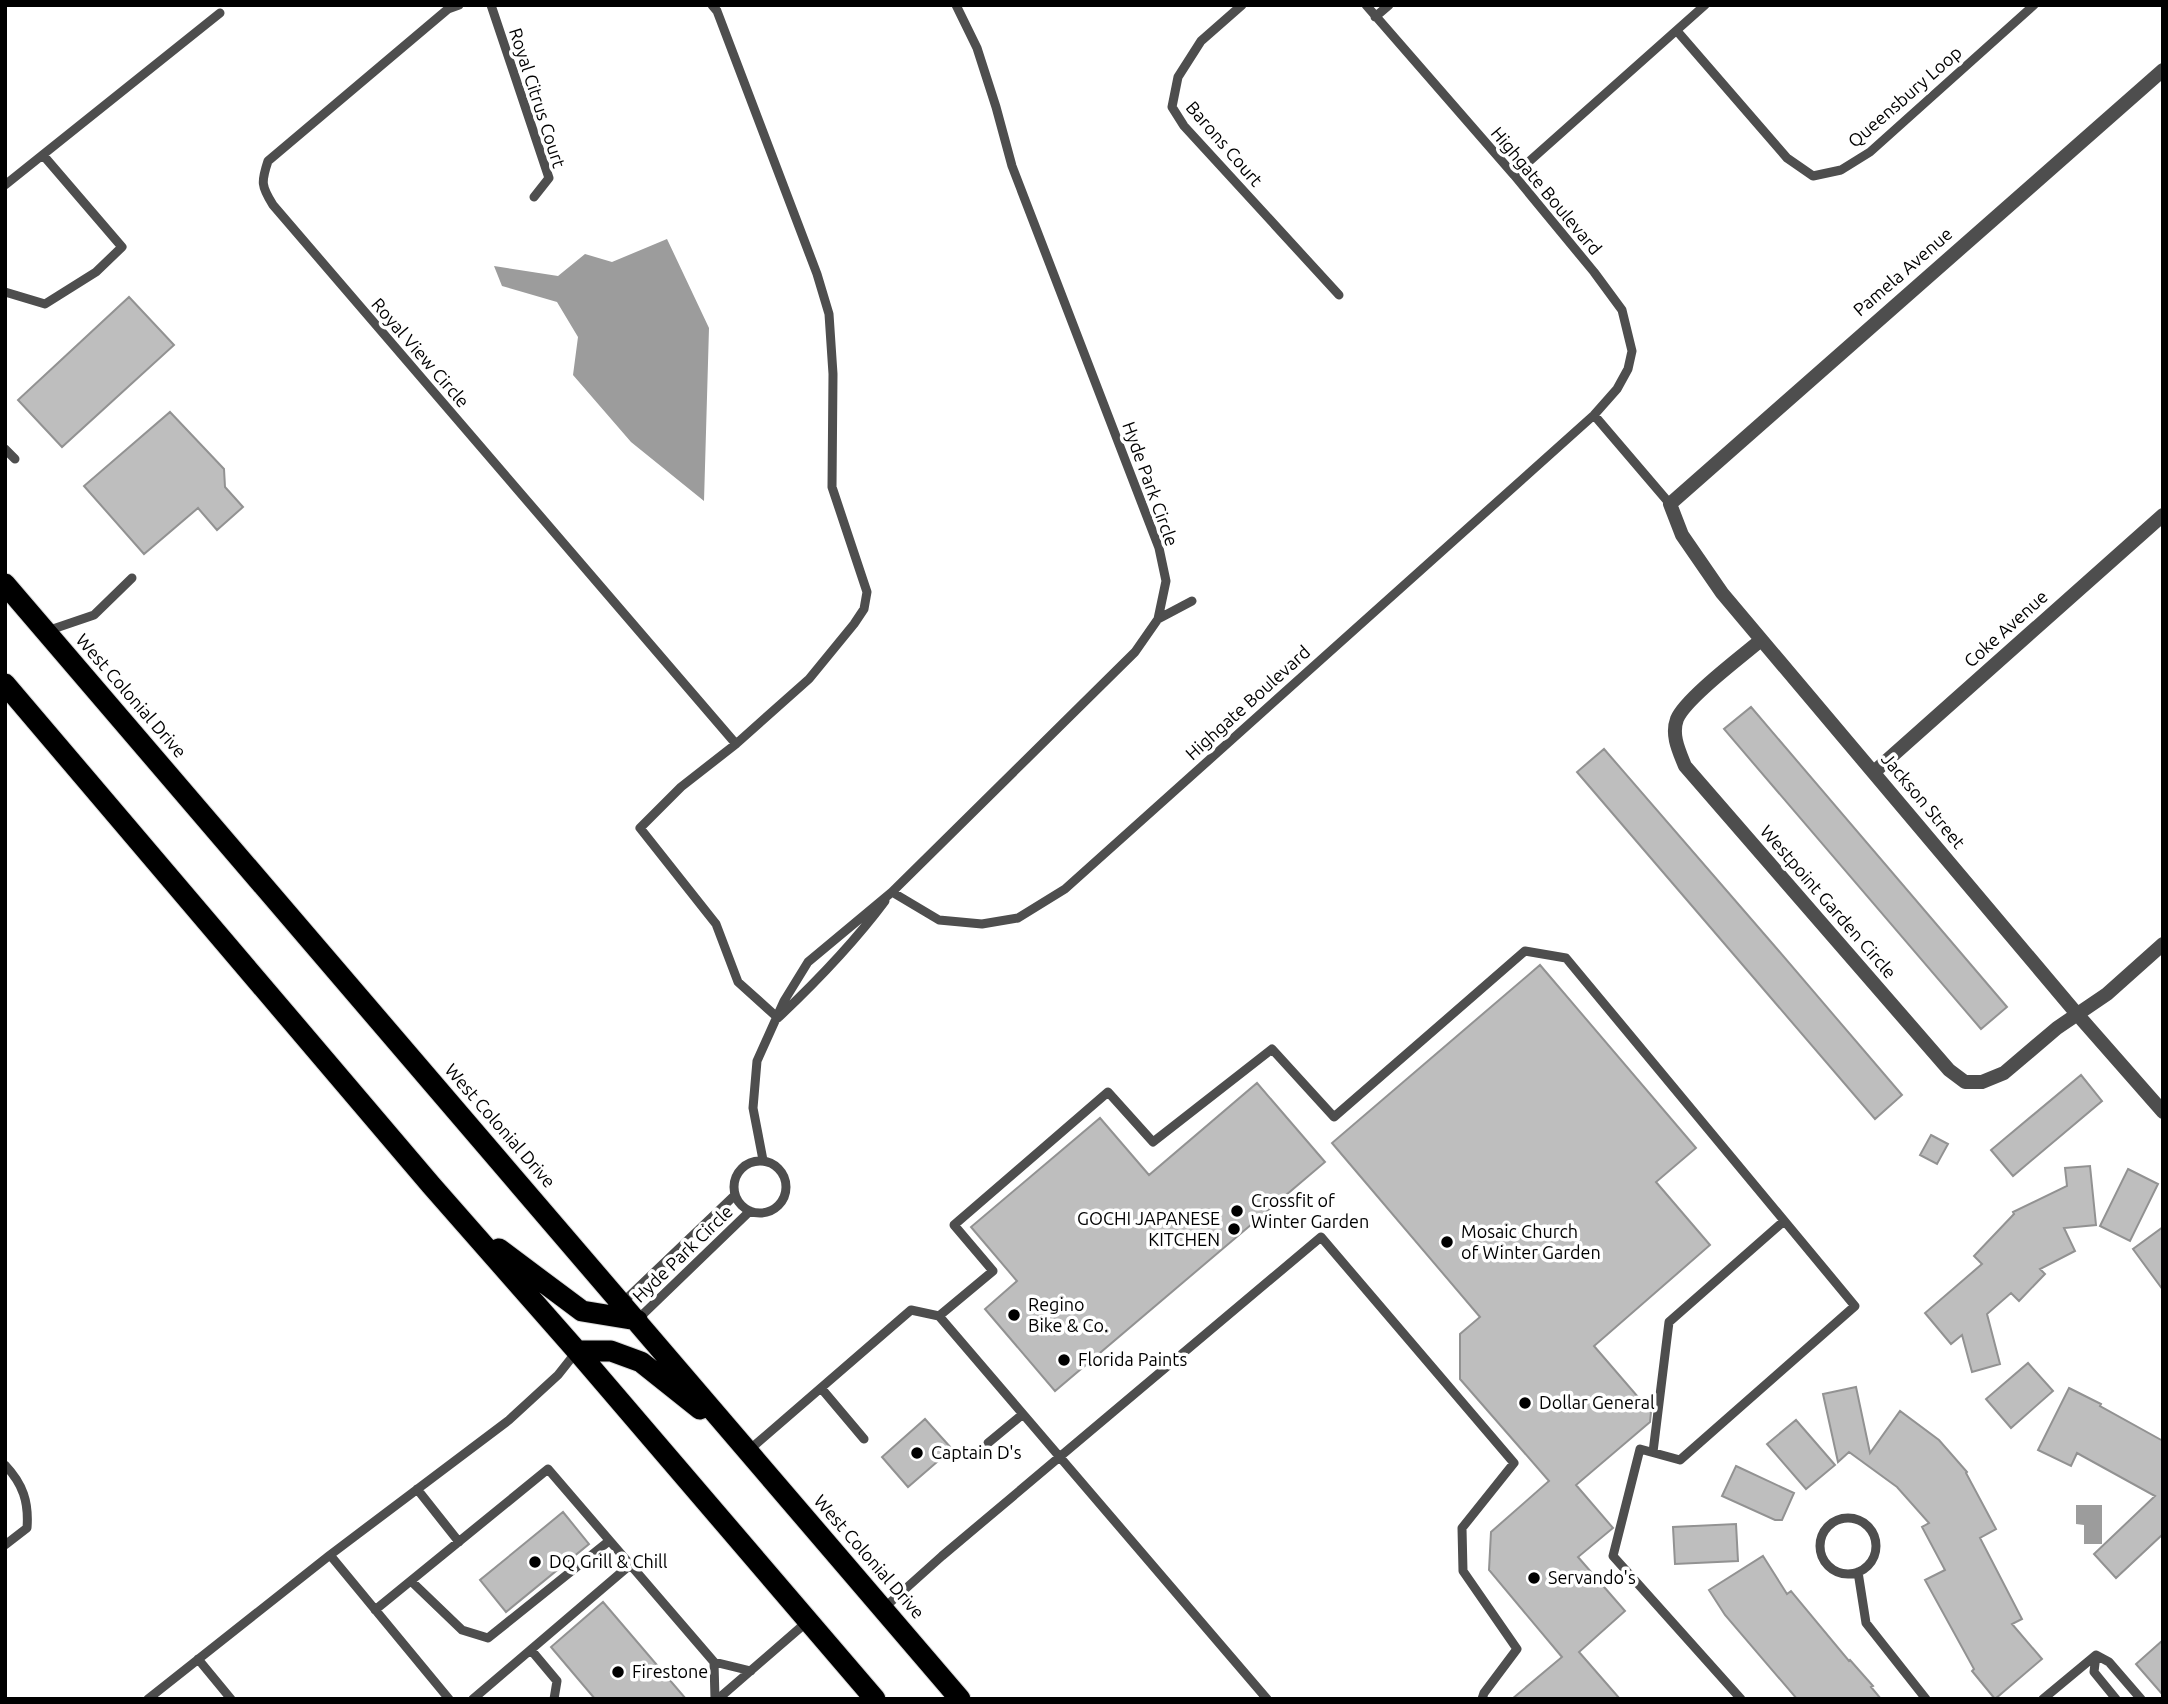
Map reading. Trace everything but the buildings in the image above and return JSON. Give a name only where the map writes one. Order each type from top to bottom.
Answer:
[{"type":"highway","name":"West Colonial Drive","points":[[5,584],[960,1699]]},
{"type":"highway","points":[[5,595],[46,632]]},
{"type":"highway","points":[[5,684],[463,1223],[577,1351],[875,1699]]},
{"type":"highway","points":[[463,1223],[582,1311],[637,1320]]},
{"type":"highway","points":[[577,1351],[611,1351],[641,1362],[744,1446]]},
{"type":"street","name":"Pamela Avenue","points":[[1670,504],[2163,70]]},
{"type":"street","name":"Jackson Street","points":[[1670,504],[1682,535],[1722,593],[2163,1112]]},
{"type":"street","name":"Coke Avenue","points":[[1874,772],[2163,515]]},
{"type":"street","name":"Westpoint Garden Circle","points":[[1761,639],[1688,703],[1677,720],[1675,744],[1685,766],[1949,1070],[1965,1082],[1982,1082],[2004,1073],[2077,1014]]},
{"type":"street","points":[[2077,1014],[2107,994],[2163,944]]},
{"type":"lane","name":"Royal View Circle","points":[[459,5],[448,9],[268,161],[262,179],[266,194],[282,216],[736,744]]},
{"type":"lane","name":"Royal Citrus Court","points":[[491,5],[549,178],[534,197]]},
{"type":"lane","points":[[712,5],[717,11],[813,261],[829,314],[833,374],[832,487],[867,592],[864,609],[809,679],[736,744],[681,787],[640,828],[716,924],[738,982],[778,1018]]},
{"type":"lane","name":"Hyde Park Circle","points":[[763,1160],[753,1108],[757,1061],[784,1001],[808,962],[892,892],[1135,652],[1158,619],[1166,581],[1160,548],[1012,166],[977,48],[956,5]]},
{"type":"lane","name":"Barons Court","points":[[1242,5],[1202,41],[1178,76],[1172,107],[1184,126],[1339,295]]},
{"type":"lane","name":"Highgate Boulevard","points":[[892,892],[939,920],[982,924],[1018,918],[1065,889],[1594,415],[1617,389],[1628,369],[1632,351],[1622,310],[1514,175],[1366,5]]},
{"type":"lane","points":[[1375,17],[1389,5]]},
{"type":"lane","points":[[1514,175],[1705,5]]},
{"type":"lane","name":"Queensbury Loop","points":[[1677,31],[1787,158],[1813,176],[1841,170],[1870,152],[2034,5]]},
{"type":"lane","points":[[5,185],[220,13]]},
{"type":"lane","points":[[5,292],[45,304],[96,272],[122,247],[43,155]]},
{"type":"lane","points":[[1594,415],[1670,504]]},
{"type":"lane","points":[[5,449],[15,459]]},
{"type":"lane","points":[[46,632],[94,615],[132,578]]},
{"type":"lane","points":[[1158,619],[1192,601]]},
{"type":"lane","name":"Hyde Park Circle","points":[[778,1018],[831,967],[892,892]]},
{"type":"lane","points":[[939,1316],[993,1271],[954,1225],[1108,1092],[1153,1142],[1272,1049],[1334,1117],[1525,951],[1566,958],[1855,1306],[1680,1460],[1640,1449],[1613,1556],[1741,1699]]},
{"type":"lane","points":[[763,1160],[772,1163],[784,1175],[786,1193],[776,1208],[768,1212],[750,1211],[741,1205],[734,1186],[740,1170],[754,1161],[763,1160]]},
{"type":"lane","name":"Hyde Park Circle","points":[[622,1303],[736,1195]]},
{"type":"lane","name":"Hyde Park Circle","points":[[637,1320],[750,1211]]},
{"type":"lane","points":[[1653,1452],[1669,1322],[1784,1221]]},
{"type":"lane","points":[[884,1608],[942,1556],[1321,1237],[1514,1463],[1462,1528],[1463,1571],[1517,1649],[1484,1692],[1482,1699]]},
{"type":"lane","points":[[744,1446],[821,1388],[912,1310],[939,1316],[1267,1699]]},
{"type":"lane","points":[[148,1699],[330,1555],[509,1420],[558,1375],[577,1351]]},
{"type":"lane","points":[[821,1388],[864,1438]]},
{"type":"lane","points":[[988,1443],[1023,1414]]},
{"type":"lane","points":[[5,1465],[19,1479],[28,1510],[27,1528],[5,1545]]},
{"type":"lane","points":[[375,1610],[548,1469],[714,1662],[751,1671]]},
{"type":"lane","points":[[417,1489],[459,1542]]},
{"type":"lane","points":[[1847,1518],[1863,1523],[1874,1536],[1871,1562],[1857,1572],[1848,1574],[1830,1568],[1820,1551],[1823,1532],[1838,1520],[1847,1518]]},
{"type":"lane","points":[[411,1581],[462,1630],[488,1638],[610,1541]]},
{"type":"lane","points":[[330,1555],[449,1699]]},
{"type":"lane","points":[[473,1699],[630,1565]]},
{"type":"lane","points":[[1857,1572],[1866,1623],[1926,1699]]},
{"type":"lane","points":[[717,1699],[808,1621]]},
{"type":"lane","points":[[530,1650],[557,1681],[554,1699]]},
{"type":"lane","points":[[2043,1699],[2096,1655]]},
{"type":"lane","points":[[2096,1655],[2094,1672],[2116,1699]]},
{"type":"lane","points":[[2096,1655],[2109,1662],[2141,1699]]},
{"type":"lane","points":[[198,1659],[231,1699]]},
{"type":"lane","points":[[714,1662],[717,1699]]},
{"type":"shaded area","points":[[667,239],[709,328],[704,501],[631,442],[573,375],[578,337],[557,302],[502,286],[494,266],[558,276],[585,254],[612,262]]},
{"type":"shaded area","points":[[2076,1505],[2102,1505],[2102,1544],[2084,1544],[2084,1525],[2076,1524]]},
{"type":"place","name":"Crossfit of Winter Garden","points":[[1237,1211]]},
{"type":"place","name":"GOCHI JAPANESE KITCHEN","points":[[1234,1229]]},
{"type":"place","name":"Mosaic Church of Winter Garden","points":[[1447,1242]]},
{"type":"place","name":"Regino Bike & Co.","points":[[1014,1315]]},
{"type":"place","name":"Florida Paints","points":[[1064,1360]]},
{"type":"place","name":"Dollar General","points":[[1525,1403]]},
{"type":"place","name":"Captain D's","points":[[917,1453]]},
{"type":"place","name":"DQ Grill & Chill","points":[[535,1562]]},
{"type":"place","name":"Servando's","points":[[1534,1578]]},
{"type":"place","name":"Firestone","points":[[618,1672]]}]
